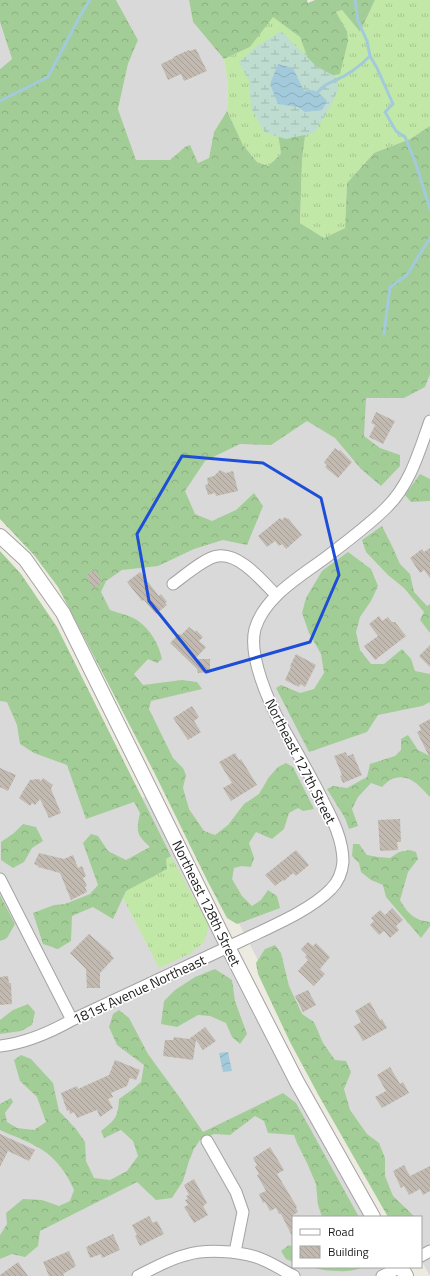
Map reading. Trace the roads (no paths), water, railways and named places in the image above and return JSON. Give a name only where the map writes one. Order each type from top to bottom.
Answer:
[{"type":"street","name":"Northeast 127th Street","points":[[343,862],[341,844],[334,822],[316,786],[272,708],[257,664],[254,647],[255,630],[260,616],[276,595],[334,552],[387,508],[405,485],[430,421]]},
{"type":"street","name":"Northeast 128th Street","points":[[0,536],[25,559],[64,613],[228,947],[297,1082],[372,1216]]},
{"type":"street","points":[[173,584],[205,561],[218,556],[231,557],[246,566],[276,595]]},
{"type":"street","name":"181st Avenue Northeast","points":[[0,1046],[30,1040],[54,1030],[72,1020],[275,924],[312,904],[332,889],[340,877],[343,862]]},
{"type":"street","points":[[0,879],[72,1020]]},
{"type":"street","points":[[207,1141],[236,1192],[243,1212],[235,1252]]},
{"type":"street","points":[[138,1276],[164,1263],[187,1254],[209,1252],[235,1252],[256,1257],[294,1276]]},
{"type":"street","points":[[382,1276],[399,1268]]},
{"type":"water","points":[[278,64],[293,68],[304,91],[314,90],[327,101],[322,110],[305,112],[298,107],[278,104],[270,84]]},
{"type":"water","points":[[228,1052],[232,1071],[223,1072],[219,1053]]},
{"type":"waterway","points":[[0,101],[48,77],[90,0]]},
{"type":"waterway","points":[[355,0],[358,21],[367,41],[370,56],[393,104],[385,112],[396,131],[405,137],[416,164],[430,209]]},
{"type":"waterway","points":[[318,92],[326,84],[341,78],[354,70],[370,56]]},
{"type":"waterway","points":[[384,334],[390,287],[407,275],[430,238]]}]
